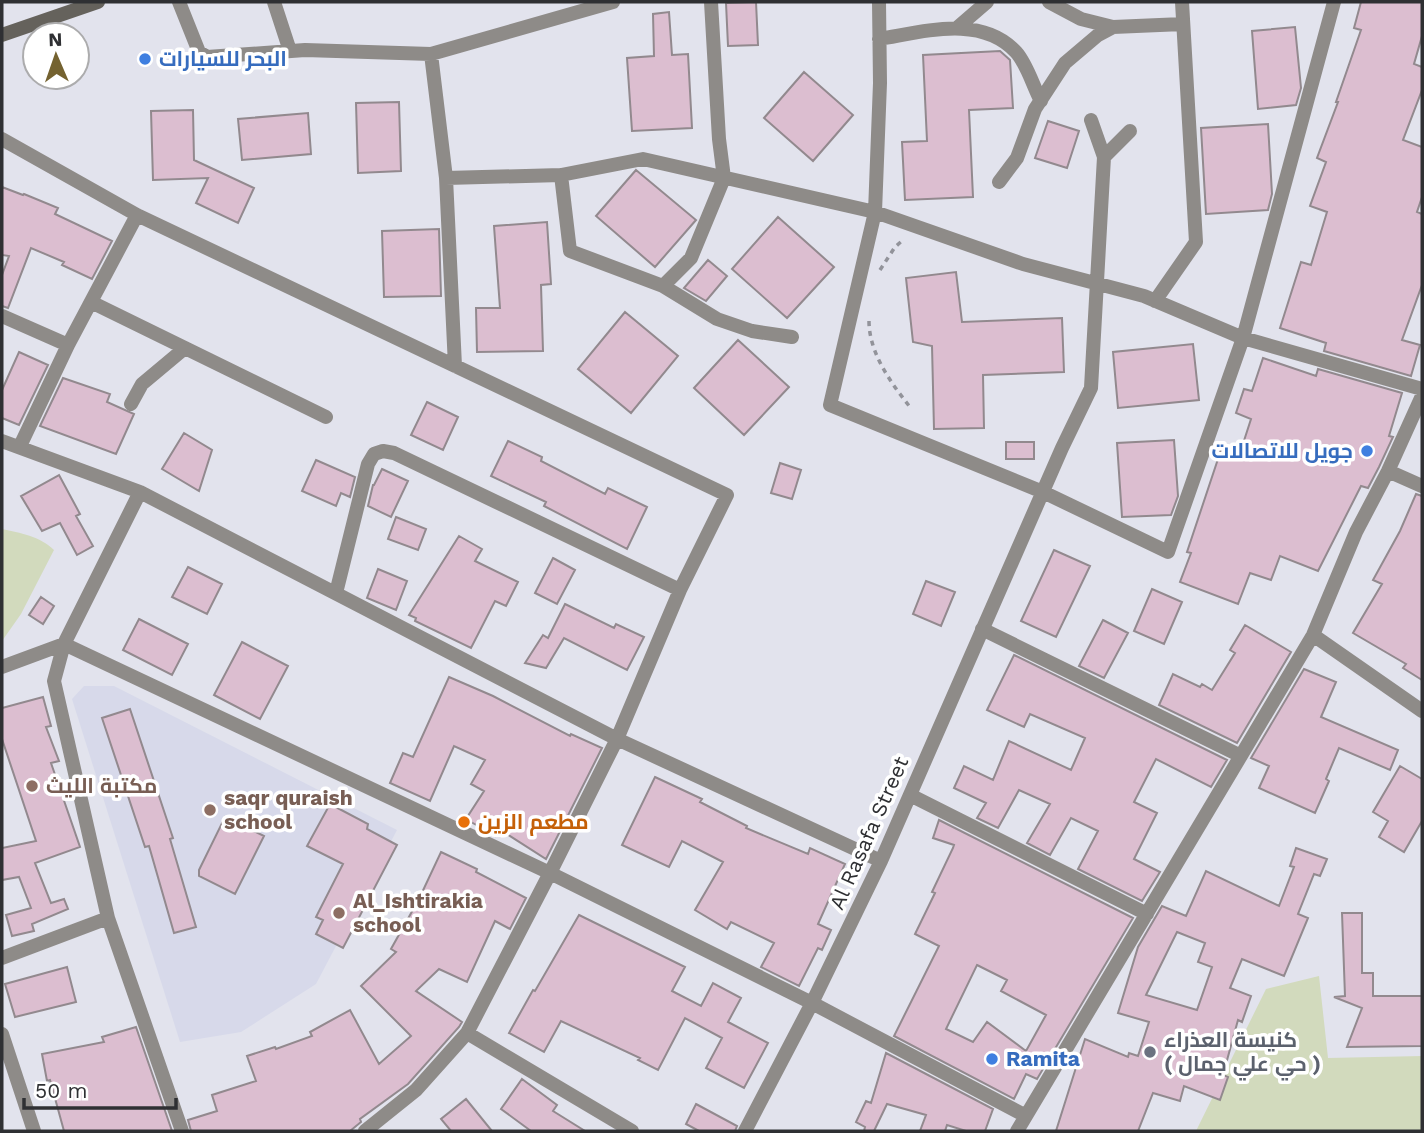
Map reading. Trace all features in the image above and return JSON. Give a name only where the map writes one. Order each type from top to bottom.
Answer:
[{"type":"main road","points":[[2,35],[98,2]]},
{"type":"street","points":[[179,2],[199,52],[207,58],[290,51],[431,54],[613,2]]},
{"type":"street","points":[[274,2],[290,51]]},
{"type":"street","points":[[663,286],[691,258],[724,178],[719,139],[711,2]]},
{"type":"street","points":[[879,2],[875,212],[830,405],[1044,492],[1168,552],[1243,338],[1334,2]]},
{"type":"street","points":[[958,27],[987,2]]},
{"type":"street","points":[[1049,2],[1081,19],[1113,27],[1183,24]]},
{"type":"street","points":[[1155,300],[1196,242],[1182,2]]},
{"type":"street","points":[[879,39],[958,27],[984,32],[1007,44],[1018,54],[1041,101]]},
{"type":"street","points":[[999,182],[1017,159],[1035,109],[1065,63],[1098,35],[1113,27]]},
{"type":"street","points":[[431,54],[446,178],[455,366]]},
{"type":"street","points":[[1091,120],[1104,157],[1130,131]]},
{"type":"street","points":[[2,139],[137,215],[727,495],[680,590],[617,739],[467,1032],[416,1090],[365,1131]]},
{"type":"street","name":"Al Rasafa Street","points":[[745,1131],[881,862],[1018,547],[1091,388],[1104,157]]},
{"type":"street","points":[[446,178],[561,175],[643,159],[875,212],[1023,264],[1155,300],[1243,338],[1422,389]]},
{"type":"street","points":[[561,175],[570,251],[663,286],[717,318],[752,331],[792,337]]},
{"type":"street","points":[[20,446],[68,345],[137,215]]},
{"type":"street","points":[[91,302],[326,416]]},
{"type":"street","points":[[2,316],[68,345]]},
{"type":"street","points":[[131,404],[142,384],[185,348]]},
{"type":"street","points":[[1017,1131],[1313,635],[1356,531],[1388,471],[1422,396]]},
{"type":"street","points":[[2,441],[140,492],[617,739],[881,862]]},
{"type":"street","points":[[336,593],[368,464],[374,454],[383,451],[394,453],[680,590]]},
{"type":"street","points":[[1388,471],[1422,486]]},
{"type":"street","points":[[140,492],[64,643],[54,681],[108,918],[182,1131]]},
{"type":"street","points":[[982,629],[1241,756]]},
{"type":"street","points":[[1313,635],[1422,711]]},
{"type":"street","points":[[2,667],[64,643],[550,873],[812,1003],[1026,1116]]},
{"type":"street","points":[[910,794],[1147,914]]},
{"type":"street","points":[[2,958],[108,918]]},
{"type":"street","points":[[467,1032],[632,1131]]},
{"type":"street","points":[[2,1034],[34,1131]]},
{"type":"path","points":[[876,280],[879,270],[895,247],[918,227]]},
{"type":"path","points":[[869,310],[869,329],[878,359],[910,407]]},
{"type":"shaded area","points":[[84,686],[114,686],[397,830],[316,984],[241,1032],[180,1042],[72,699]]},
{"type":"green space","points":[[2,529],[36,538],[54,550],[21,614],[2,641]]},
{"type":"green space","points":[[1319,976],[1328,1058],[1422,1056],[1422,1131],[1196,1131],[1266,989]]},
{"type":"building","points":[[756,2],[758,45],[728,46],[726,3]]},
{"type":"building","points":[[1361,2],[1422,2],[1422,36],[1414,64],[1422,67],[1422,90],[1403,140],[1422,147],[1422,197],[1417,212],[1422,214],[1422,285],[1402,340],[1420,345],[1411,376],[1324,351],[1326,343],[1280,328],[1301,262],[1311,265],[1327,212],[1310,206],[1326,162],[1317,158],[1361,30],[1354,28]]},
{"type":"building","points":[[669,12],[672,55],[688,54],[692,128],[632,131],[627,58],[654,56],[653,14]]},
{"type":"building","points":[[1295,27],[1301,88],[1296,105],[1258,109],[1252,31]]},
{"type":"building","points":[[1000,51],[1010,60],[1013,108],[969,110],[973,197],[905,200],[902,142],[927,141],[923,55]]},
{"type":"building","points":[[804,72],[853,115],[813,161],[764,118]]},
{"type":"building","points":[[399,102],[401,171],[358,173],[356,103]]},
{"type":"building","points":[[193,110],[194,160],[254,188],[238,223],[196,203],[208,178],[153,180],[151,111]]},
{"type":"building","points":[[308,113],[311,154],[242,160],[238,119]]},
{"type":"building","points":[[1048,121],[1079,131],[1067,168],[1035,158]]},
{"type":"building","points":[[1268,124],[1272,194],[1268,210],[1206,214],[1201,128]]},
{"type":"building","points":[[636,170],[696,220],[655,267],[596,216]]},
{"type":"building","points":[[2,187],[58,208],[55,214],[112,241],[92,279],[62,265],[64,262],[31,248],[8,308],[2,306],[2,275],[9,256],[2,255]]},
{"type":"building","points":[[778,217],[834,267],[787,318],[732,269]]},
{"type":"building","points":[[547,222],[551,284],[541,285],[543,351],[477,352],[476,308],[500,308],[494,226]]},
{"type":"building","points":[[439,229],[441,296],[384,297],[382,231]]},
{"type":"building","points":[[708,260],[727,276],[706,301],[684,288]]},
{"type":"building","points":[[956,272],[962,322],[1062,318],[1064,372],[983,375],[984,428],[934,429],[932,346],[913,342],[906,278]]},
{"type":"building","points":[[625,312],[678,356],[631,413],[578,369]]},
{"type":"building","points":[[738,340],[789,387],[744,435],[694,388]]},
{"type":"building","points":[[1193,344],[1199,400],[1118,408],[1113,352]]},
{"type":"building","points":[[19,352],[48,365],[19,425],[2,418],[2,390]]},
{"type":"building","points":[[1263,358],[1316,376],[1318,369],[1402,393],[1389,436],[1393,437],[1379,467],[1368,488],[1361,486],[1318,571],[1280,556],[1271,580],[1250,573],[1238,604],[1180,582],[1191,553],[1187,552],[1222,447],[1240,453],[1251,419],[1236,413],[1244,389],[1252,391]]},
{"type":"building","points":[[63,378],[110,394],[107,402],[134,414],[116,454],[40,426]]},
{"type":"building","points":[[427,402],[458,417],[443,450],[411,435]]},
{"type":"building","points":[[184,433],[212,450],[199,491],[162,469]]},
{"type":"building","points":[[1174,440],[1178,496],[1171,515],[1122,517],[1117,443]]},
{"type":"building","points":[[508,441],[542,457],[541,461],[605,494],[608,488],[647,507],[627,549],[544,506],[546,502],[491,476]]},
{"type":"building","points":[[1006,442],[1034,442],[1034,459],[1006,459]]},
{"type":"building","points":[[316,460],[355,477],[350,497],[341,493],[336,506],[302,491]]},
{"type":"building","points":[[780,463],[801,470],[792,499],[771,493]]},
{"type":"building","points":[[382,469],[408,481],[391,517],[368,506],[373,485]]},
{"type":"building","points":[[59,475],[80,514],[76,516],[93,546],[77,555],[60,523],[42,531],[21,496]]},
{"type":"building","points":[[1416,494],[1422,496],[1422,680],[1403,668],[1406,664],[1353,633],[1382,584],[1373,580],[1400,531]]},
{"type":"building","points":[[396,517],[426,529],[418,550],[388,539]]},
{"type":"building","points":[[459,536],[482,549],[475,561],[518,582],[506,606],[495,601],[471,648],[415,621],[416,618],[409,615]]},
{"type":"building","points":[[1054,550],[1090,566],[1056,637],[1021,621]]},
{"type":"building","points":[[553,558],[575,570],[557,604],[535,593]]},
{"type":"building","points":[[188,567],[222,584],[207,614],[172,597]]},
{"type":"building","points":[[378,569],[407,581],[396,610],[367,598]]},
{"type":"building","points":[[926,581],[955,592],[941,626],[913,614]]},
{"type":"building","points":[[1152,589],[1182,602],[1164,644],[1134,631]]},
{"type":"building","points":[[41,597],[54,606],[43,624],[29,615]]},
{"type":"building","points":[[565,604],[614,628],[616,624],[644,637],[627,670],[564,638],[546,668],[525,663],[543,635],[548,638]]},
{"type":"building","points":[[139,619],[188,644],[172,675],[123,650]]},
{"type":"building","points":[[1103,620],[1128,633],[1104,678],[1079,666]]},
{"type":"building","points":[[1245,625],[1291,652],[1237,743],[1159,705],[1173,674],[1212,690],[1235,653],[1230,650]]},
{"type":"building","points":[[242,642],[288,666],[260,719],[214,695]]},
{"type":"building","points":[[1014,655],[1227,760],[1211,787],[1156,759],[1134,802],[1157,813],[1134,859],[1160,872],[1142,901],[1078,869],[1098,831],[1071,818],[1050,855],[1027,843],[1050,804],[1019,790],[998,828],[977,818],[986,803],[954,788],[964,766],[993,780],[1009,741],[1071,770],[1085,738],[1030,714],[1024,727],[987,710]]},
{"type":"building","points":[[1304,669],[1336,682],[1321,717],[1398,750],[1390,770],[1339,748],[1315,813],[1259,788],[1269,766],[1251,758]]},
{"type":"building","points":[[449,677],[493,696],[570,736],[571,734],[602,748],[546,859],[499,829],[495,836],[466,819],[484,791],[471,784],[485,760],[454,746],[430,801],[390,783],[403,753],[413,757]]},
{"type":"building","points":[[43,697],[51,726],[46,727],[59,761],[51,763],[80,847],[35,863],[51,903],[64,899],[68,909],[32,924],[34,931],[12,936],[6,915],[31,908],[19,877],[2,880],[2,848],[36,841],[2,739],[2,708]]},
{"type":"building","points":[[130,709],[173,838],[170,839],[196,927],[174,933],[149,846],[145,847],[102,718]]},
{"type":"building","points":[[1400,766],[1422,779],[1422,821],[1404,852],[1379,837],[1388,821],[1373,812]]},
{"type":"building","points":[[655,777],[702,799],[700,802],[747,826],[746,828],[808,854],[810,848],[845,864],[818,924],[831,930],[822,950],[818,948],[799,986],[761,967],[774,943],[731,922],[727,929],[695,910],[723,862],[682,841],[669,867],[622,845]]},
{"type":"building","points":[[330,804],[368,824],[367,829],[397,845],[343,948],[316,934],[323,920],[316,917],[343,864],[307,846]]},
{"type":"building","points":[[225,817],[264,836],[235,894],[199,876],[199,870]]},
{"type":"building","points":[[939,820],[1133,918],[1037,1079],[1026,1074],[1014,1099],[894,1036],[939,946],[915,934],[954,845],[933,838]],"holes":[[[977,965],[1007,980],[1001,991],[1046,1015],[1026,1051],[987,1022],[973,1042],[946,1029]]]},
{"type":"building","points":[[1296,848],[1327,859],[1320,876],[1314,874],[1298,914],[1308,918],[1284,976],[1242,959],[1230,988],[1251,996],[1242,1022],[1238,1020],[1223,1075],[1228,1077],[1220,1100],[1184,1086],[1180,1101],[1153,1093],[1138,1131],[1056,1131],[1085,1039],[1128,1057],[1129,1053],[1138,1056],[1149,1022],[1118,1013],[1138,947],[1162,906],[1186,916],[1206,871],[1279,906],[1294,867],[1290,866]],"holes":[[[1177,932],[1205,943],[1198,962],[1212,967],[1197,1010],[1146,995]]]},
{"type":"building","points":[[441,852],[477,869],[476,872],[526,898],[510,929],[495,921],[467,982],[439,969],[416,991],[462,1022],[408,1084],[360,1119],[361,1122],[350,1131],[191,1131],[188,1120],[217,1111],[212,1095],[256,1081],[247,1056],[312,1036],[310,1032],[350,1010],[379,1064],[411,1036],[361,986],[396,952],[391,949]]},
{"type":"building","points":[[1342,913],[1362,913],[1362,973],[1373,973],[1373,996],[1422,996],[1422,1046],[1347,1047],[1362,1008],[1334,997],[1345,996]]},
{"type":"building","points":[[579,915],[685,967],[672,991],[701,1006],[713,983],[741,998],[728,1022],[768,1043],[744,1088],[706,1068],[722,1038],[685,1018],[658,1070],[638,1060],[640,1058],[561,1021],[544,1052],[509,1033]]},
{"type":"building","points":[[67,967],[76,1002],[15,1017],[5,984]]},
{"type":"building","points":[[136,1027],[172,1131],[64,1131],[50,1080],[47,1081],[42,1054],[104,1042],[102,1037]]},
{"type":"building","points":[[886,1053],[993,1109],[985,1131],[966,1131],[947,1125],[945,1131],[920,1131],[926,1115],[887,1104],[874,1131],[864,1131],[865,1127],[856,1122],[866,1101],[871,1103]]},
{"type":"building","points":[[522,1079],[557,1105],[553,1111],[585,1131],[531,1131],[501,1109]]},
{"type":"building","points":[[466,1099],[492,1131],[451,1131],[441,1119]]},
{"type":"building","points":[[696,1104],[737,1126],[735,1131],[699,1131],[686,1124]]},
{"type":"place","name":"البحر للسيارات","points":[[145,59]]},
{"type":"place","name":"جويل للاتصالات","points":[[1367,451]]},
{"type":"place","name":"مكتبة الليث","points":[[32,786]]},
{"type":"place","name":"saqr quraish school","points":[[210,810]]},
{"type":"place","name":"مطعم الزين","points":[[464,822]]},
{"type":"place","name":"Al_Ishtirakia school","points":[[339,913]]},
{"type":"place","name":"كنيسة العذراء ( حي علي جمال )","points":[[1150,1052]]},
{"type":"place","name":"Ramita","points":[[992,1059]]}]
